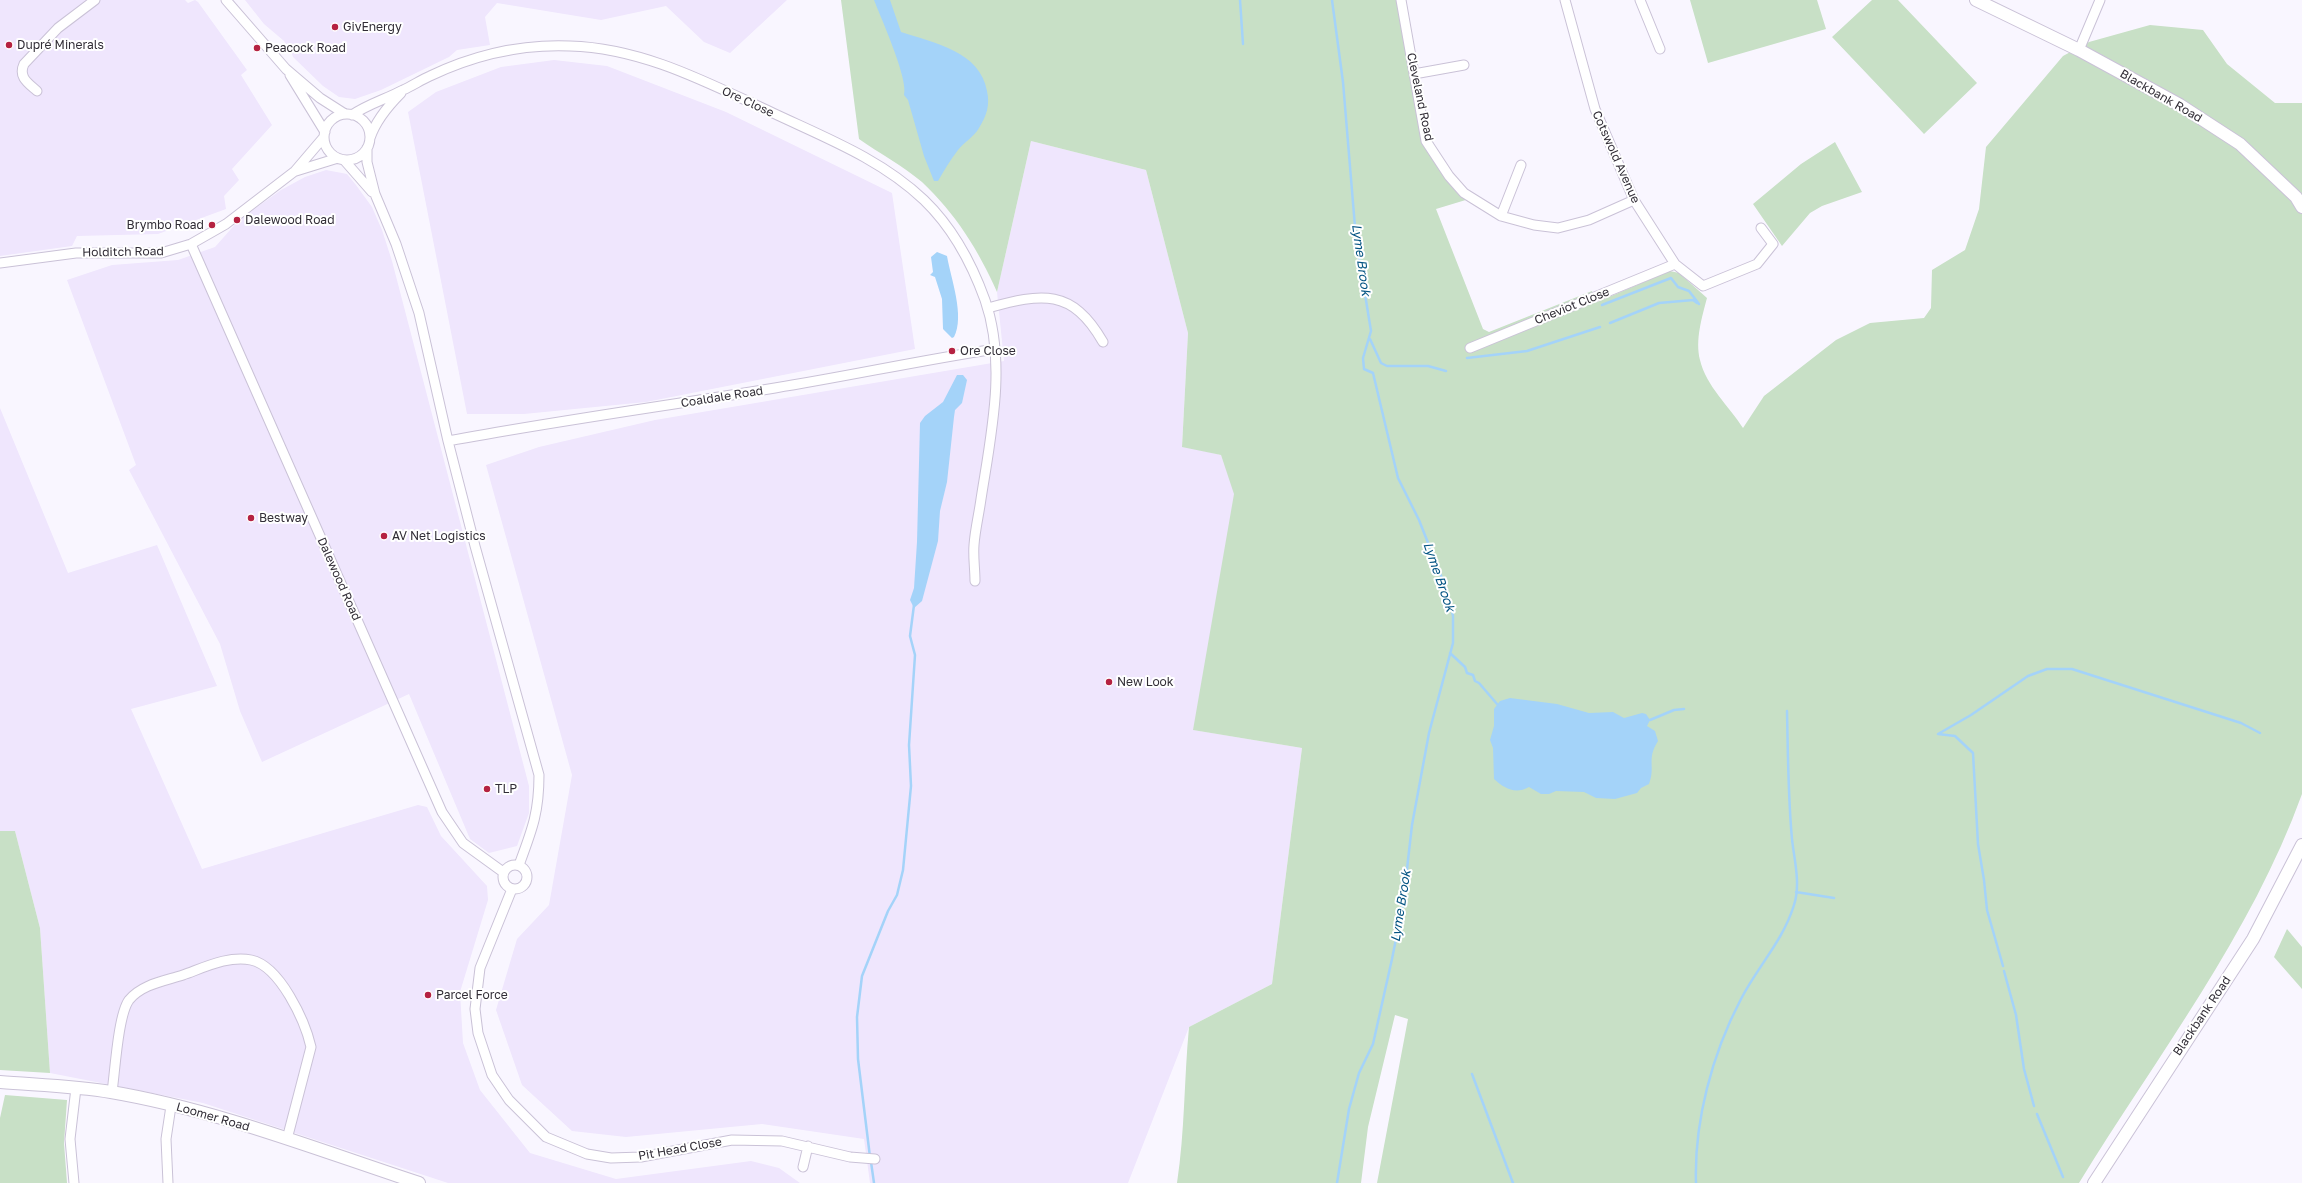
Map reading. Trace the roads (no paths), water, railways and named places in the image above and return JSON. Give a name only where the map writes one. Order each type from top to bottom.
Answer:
[{"type":"main road","name":"Blackbank Road","points":[[1976,0],[2001,14],[2078,50],[2180,105],[2240,144],[2296,197],[2302,207]]},
{"type":"main road","name":"Blackbank Road","points":[[2094,1183],[2253,940],[2302,845]]},
{"type":"main road","name":"Loomer Road","points":[[0,1082],[112,1092],[171,1106],[218,1118],[287,1139],[419,1183]]},
{"type":"street","points":[[37,91],[22,76],[21,70],[24,64],[58,28],[95,0]]},
{"type":"street","points":[[226,0],[286,69],[324,135],[329,151],[341,159],[375,194]]},
{"type":"street","name":"Cleveland Road","points":[[1401,0],[1426,141],[1449,176],[1464,192],[1501,216],[1534,225],[1558,228],[1590,220],[1634,200]]},
{"type":"street","name":"Cotswold Avenue","points":[[1565,0],[1595,109],[1634,200],[1674,264],[1703,286],[1757,264],[1772,244],[1761,228]]},
{"type":"street","points":[[1640,0],[1660,48]]},
{"type":"street","points":[[2078,50],[2100,0]]},
{"type":"street","name":"Ore Close","points":[[349,115],[403,90],[428,76],[461,63],[494,53],[526,47],[596,47],[631,54],[668,65],[836,142],[875,162],[900,178],[926,202],[948,228],[967,258],[988,308],[995,349],[995,394],[974,544],[975,581]]},
{"type":"street","points":[[1414,74],[1464,65]]},
{"type":"street","points":[[286,69],[349,115],[362,120],[367,126],[367,162],[375,194],[396,244],[419,313],[448,441],[539,775],[539,799],[533,831],[519,865]]},
{"type":"street","name":"Ore Close","points":[[368,144],[374,127],[388,106],[403,90]]},
{"type":"street","points":[[324,135],[333,119],[349,115]]},
{"type":"street","name":"Holditch Road","points":[[0,263],[76,253],[161,252],[191,244],[226,224],[294,171],[324,135]]},
{"type":"street","points":[[341,159],[359,157],[368,144]]},
{"type":"street","name":"Holditch Road","points":[[294,171],[341,159]]},
{"type":"street","points":[[1501,216],[1521,165]]},
{"type":"street","name":"Dalewood Road","points":[[191,244],[442,812],[463,843],[503,872],[505,884],[512,889]]},
{"type":"street","name":"Cheviot Close","points":[[1470,348],[1674,264]]},
{"type":"street","points":[[988,308],[1030,297],[1054,299],[1078,308],[1093,325],[1103,342]]},
{"type":"street","name":"Coaldale Road","points":[[448,441],[531,425],[666,406],[995,349]]},
{"type":"street","points":[[503,872],[508,866],[519,865],[526,870],[528,879],[524,886],[519,889],[512,889]]},
{"type":"street","name":"Pit Head Close","points":[[512,889],[480,968],[474,1009],[478,1033],[492,1075],[509,1100],[546,1137],[587,1154],[611,1158],[641,1157],[732,1140],[776,1140],[808,1146],[850,1157],[875,1159]]},
{"type":"street","points":[[112,1092],[124,1010],[135,994],[152,985],[234,959],[252,960],[269,970],[279,981],[308,1034],[311,1047],[287,1139]]},
{"type":"street","points":[[74,1183],[70,1139],[76,1088]]},
{"type":"street","points":[[168,1183],[166,1139],[171,1106]]},
{"type":"street","points":[[803,1167],[808,1146]]},
{"type":"water","points":[[874,0],[890,0],[901,32],[941,45],[954,51],[975,66],[983,77],[988,101],[984,119],[972,137],[960,147],[938,181],[934,181],[924,156],[908,100],[904,95],[904,87],[899,63]]},
{"type":"water","points":[[937,252],[947,256],[958,308],[957,328],[954,337],[952,338],[943,329],[942,299],[935,277],[930,275],[933,272],[931,257]]},
{"type":"water","points":[[957,375],[963,375],[967,380],[962,403],[955,410],[947,482],[940,511],[938,541],[922,601],[914,608],[910,600],[914,588],[917,542],[920,423],[925,416],[943,402]]},
{"type":"water","points":[[1510,698],[1557,704],[1589,713],[1613,712],[1624,718],[1642,713],[1646,714],[1650,720],[1647,726],[1655,731],[1658,741],[1654,748],[1652,772],[1649,784],[1641,788],[1637,793],[1615,799],[1596,798],[1584,792],[1556,791],[1549,794],[1541,794],[1529,787],[1519,790],[1506,788],[1494,779],[1493,748],[1490,740],[1494,726],[1494,709],[1500,701]]},
{"type":"waterway","points":[[1240,0],[1243,44]]},
{"type":"waterway","name":"Lyme Brook","points":[[1332,0],[1343,82],[1356,239],[1371,331],[1363,358],[1364,369],[1373,373],[1398,478],[1419,520],[1447,591],[1453,616],[1453,643],[1429,733],[1412,825],[1403,904],[1392,959],[1373,1044],[1359,1073],[1349,1109],[1337,1183]]},
{"type":"waterway","points":[[1602,305],[1671,278],[1678,287],[1689,291],[1699,304]]},
{"type":"waterway","points":[[1610,323],[1659,303],[1693,300],[1697,303]]},
{"type":"waterway","points":[[1467,358],[1527,351],[1600,327]]},
{"type":"waterway","points":[[1370,339],[1381,363],[1387,366],[1428,366],[1446,371]]},
{"type":"waterway","points":[[870,1157],[858,1059],[857,1017],[862,976],[888,911],[897,895],[903,870],[911,786],[909,745],[915,655],[910,636],[914,605]]},
{"type":"waterway","points":[[1450,653],[1465,667],[1467,673],[1473,675],[1475,681],[1479,683],[1497,704]]},
{"type":"waterway","points":[[2003,966],[1987,910],[1978,844],[1973,753],[1955,736],[1938,734],[1971,715],[2028,676],[2047,669],[2072,669],[2241,723],[2260,733]]},
{"type":"waterway","points":[[1650,720],[1674,710],[1684,709]]},
{"type":"waterway","points":[[1696,1183],[1698,1136],[1702,1112],[1713,1065],[1721,1042],[1741,999],[1777,942],[1789,918],[1796,897],[1797,880],[1792,839],[1788,775],[1787,711]]},
{"type":"waterway","points":[[1796,892],[1834,898]]},
{"type":"waterway","points":[[2004,971],[2016,1015],[2024,1069],[2034,1106]]},
{"type":"waterway","points":[[1472,1074],[1513,1183]]},
{"type":"waterway","points":[[2037,1114],[2063,1177]]},
{"type":"waterway","points":[[871,1162],[874,1183]]},
{"type":"place","name":"GivEnergy","points":[[335,27]]},
{"type":"place","name":"Dupré Minerals","points":[[9,45]]},
{"type":"place","name":"Peacock Road","points":[[257,48]]},
{"type":"place","name":"Dalewood Road","points":[[237,220]]},
{"type":"place","name":"Brymbo Road","points":[[212,225]]},
{"type":"place","name":"Ore Close","points":[[952,351]]},
{"type":"place","name":"Bestway","points":[[251,518]]},
{"type":"place","name":"AV Net Logistics","points":[[384,536]]},
{"type":"place","name":"New Look","points":[[1109,682]]},
{"type":"place","name":"TLP","points":[[487,789]]},
{"type":"place","name":"Parcel Force","points":[[428,995]]}]
